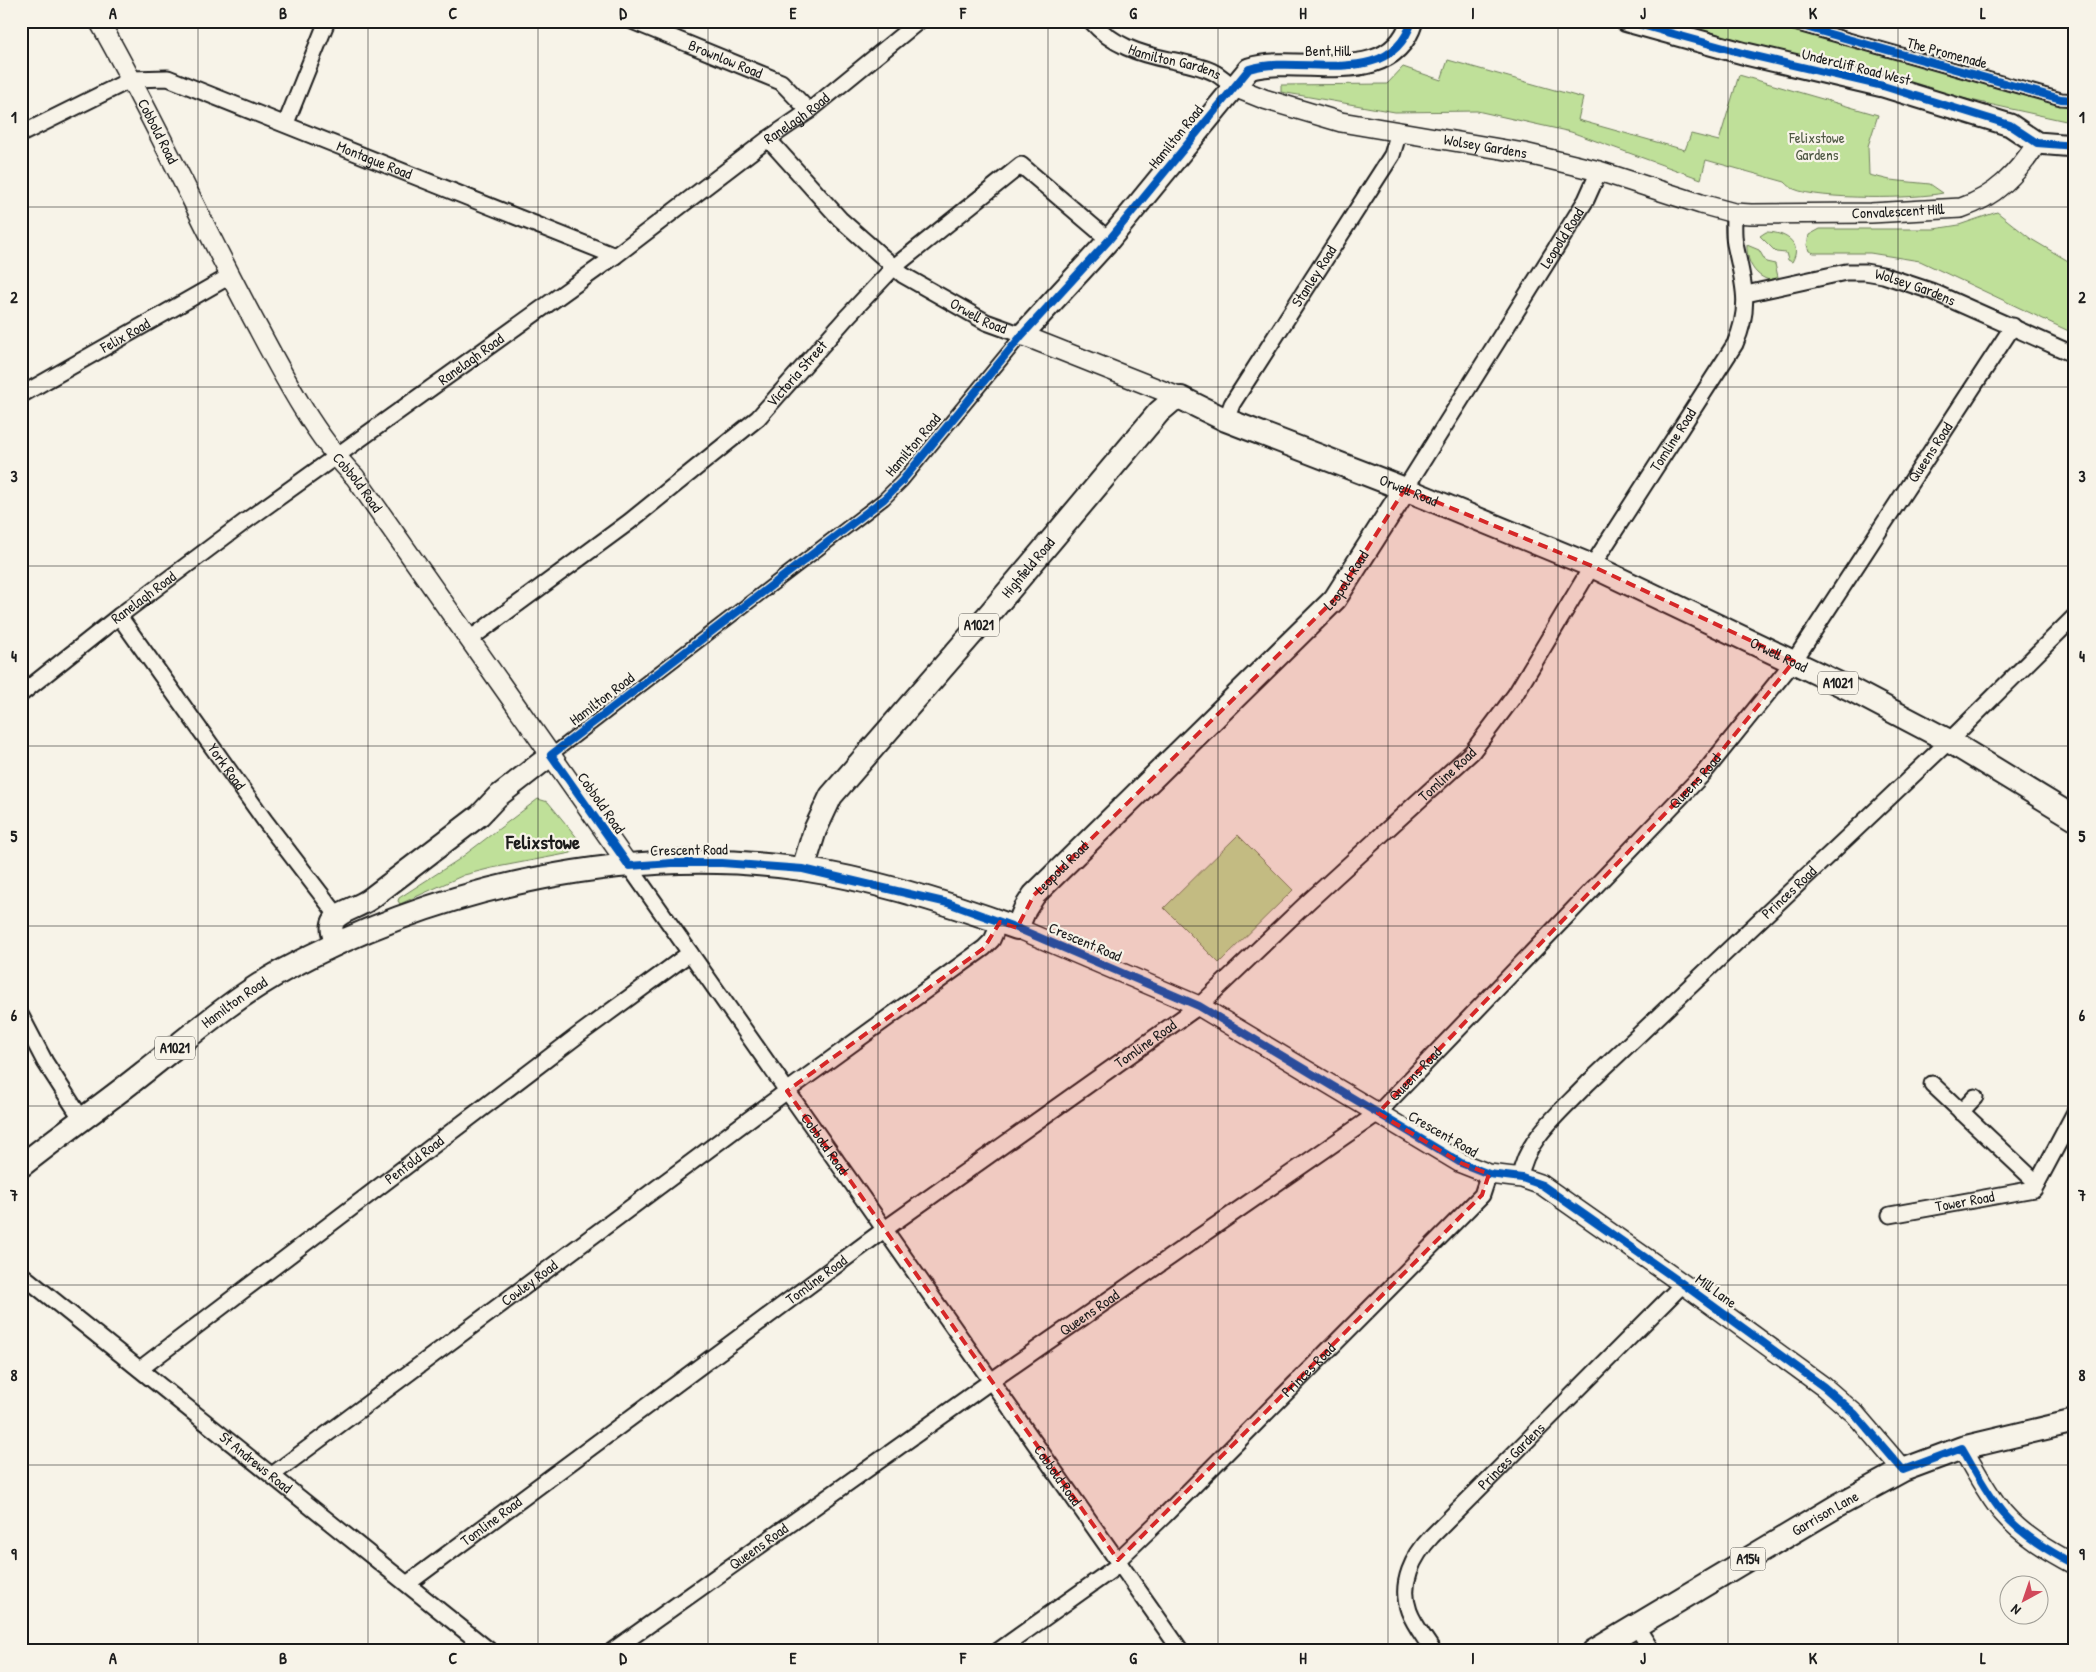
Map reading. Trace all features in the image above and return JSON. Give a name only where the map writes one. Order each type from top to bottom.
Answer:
[{"type":"main road","name":"Bent Hill","points":[[1234,87],[1249,69],[1260,66],[1271,64],[1344,66],[1364,64],[1378,60],[1402,40],[1412,21]]},
{"type":"main road","name":"Undercliff Road West","points":[[1627,21],[1746,54],[1883,86],[2010,125],[2037,143],[2075,146]]},
{"type":"main road","name":"Hamilton Road","points":[[1022,335],[1109,240],[1234,87]]},
{"type":"main road","name":"Orwell Road","points":[[1181,398],[1226,420],[1405,489],[1592,566],[1794,661],[1949,741],[2075,818]]},
{"type":"main road","name":"Highfield Road","points":[[803,869],[815,830],[831,796],[991,612],[1159,412],[1173,400],[1181,398]]},
{"type":"main road","name":"Leopold Road","points":[[1008,925],[1024,909],[1034,895],[1335,599],[1405,489]]},
{"type":"main road","name":"Hamilton Road","points":[[337,915],[357,908],[370,900],[480,815],[497,797],[551,755]]},
{"type":"main road","name":"Crescent Road","points":[[629,866],[722,862],[803,869],[948,903],[1008,925]]},
{"type":"main road","name":"Hamilton Road","points":[[21,1166],[230,1005],[283,971],[337,944],[427,909],[478,893],[531,879],[629,866]]},
{"type":"main road","points":[[337,915],[333,921],[332,929],[337,944]]},
{"type":"main road","name":"Garrison Lane","points":[[1594,1651],[1837,1506],[1903,1470],[1962,1448],[2075,1421]]},
{"type":"street","name":"Cobbold Road","points":[[99,21],[132,79],[230,276],[280,368],[336,457],[356,477],[1181,1651]]},
{"type":"street","points":[[286,123],[328,21]]},
{"type":"street","name":"Brownlow Road","points":[[632,21],[781,82],[809,111]]},
{"type":"street","name":"Ranelagh Road","points":[[21,694],[119,616],[243,523],[615,256],[768,139],[809,111],[919,21]]},
{"type":"street","name":"Hamilton Gardens","points":[[1091,21],[1106,36],[1122,46],[1149,56],[1198,66],[1216,73],[1234,87]]},
{"type":"street","name":"The Promenade","points":[[1784,21],[2061,99],[2075,100]]},
{"type":"street","name":"Montague Road","points":[[132,79],[168,78],[286,123],[615,256]]},
{"type":"street","points":[[21,134],[132,79]]},
{"type":"street","name":"Wolsey Gardens","points":[[1234,87],[1264,99],[1341,122],[1515,151],[1599,171],[1701,204],[1734,212]]},
{"type":"street","name":"Stanley Road","points":[[1226,420],[1232,404],[1392,155],[1399,132]]},
{"type":"street","name":"Orwell Road","points":[[768,139],[840,219],[912,281],[986,322],[1181,398]]},
{"type":"street","name":"Convalescent Hill","points":[[1734,212],[1763,215],[1870,213],[1961,208],[1975,204],[2006,182],[2020,168],[2037,143]]},
{"type":"street","name":"Victoria Street","points":[[470,639],[629,522],[758,418],[846,318],[894,267],[1021,165],[1109,240]]},
{"type":"street","name":"Leopold Road","points":[[1405,489],[1586,200],[1599,171]]},
{"type":"street","name":"Tomline Road","points":[[407,1584],[884,1229],[1199,1006],[1308,902],[1472,752],[1515,695],[1592,566],[1734,344],[1745,314],[1746,294],[1735,244],[1734,212]]},
{"type":"street","name":"Wolsey Gardens","points":[[1746,294],[1777,289],[1828,274],[1866,272],[1907,282],[2013,326],[2075,355]]},
{"type":"street","name":"Felix Road","points":[[21,395],[230,276]]},
{"type":"street","name":"Queens Road","points":[[612,1651],[991,1381],[1378,1113],[1703,774],[1794,661],[2013,326]]},
{"type":"street","name":"Hamilton Road","points":[[551,755],[884,499],[902,481],[1022,335]]},
{"type":"street","name":"York Road","points":[[119,616],[265,821],[337,915]]},
{"type":"street","name":"Princes Road","points":[[1520,1178],[1524,1159],[1532,1144],[1588,1084],[1699,976],[1949,741],[2075,616]]},
{"type":"street","name":"Leopold Road","points":[[787,1091],[984,948],[1008,925]]},
{"type":"street","name":"Crescent Road","points":[[1008,925],[1199,1006],[1461,1163],[1489,1174]]},
{"type":"street","name":"Penfold Road","points":[[140,1369],[580,1033],[690,953]]},
{"type":"street","points":[[21,1016],[45,1062],[81,1118]]},
{"type":"street","points":[[1932,1084],[2037,1183],[2075,1112]]},
{"type":"street","name":"Cowley Road","points":[[272,1476],[787,1091]]},
{"type":"street","points":[[1961,1112],[1975,1097]]},
{"type":"street","name":"Princes Road","points":[[998,1651],[1119,1562],[1482,1195],[1485,1191],[1489,1174]]},
{"type":"street","name":"Mill Lane","points":[[1489,1174],[1532,1181],[1548,1189],[1683,1284],[1808,1374],[1845,1404],[1903,1470]]},
{"type":"street","name":"Tower Road","points":[[1890,1215],[2034,1189],[2037,1183]]},
{"type":"street","name":"St Andrews Road","points":[[21,1274],[490,1651]]},
{"type":"street","name":"Princes Gardens","points":[[1433,1651],[1413,1621],[1407,1602],[1408,1572],[1417,1554],[1432,1536],[1683,1284]]},
{"type":"street","points":[[1962,1448],[1992,1499],[2008,1519],[2034,1541],[2075,1565]]},
{"type":"street","points":[[1636,1626],[1652,1651]]},
{"type":"highlighted area","points":[[1405,489],[1592,566],[1794,661],[1703,774],[1378,1113],[1461,1163],[1489,1174],[1482,1195],[1118,1560],[787,1091],[984,948],[1000,922],[1017,928],[1034,895],[1335,599]]},
{"type":"green space","points":[[1671,21],[1770,21],[2047,100],[2075,106],[2075,123],[1834,70]]},
{"type":"green space","name":"Felixstowe Gardens","points":[[1448,60],[1583,98],[1578,120],[1685,150],[1691,134],[1719,141],[1739,75],[1878,115],[1868,146],[1869,175],[1890,180],[1930,184],[1943,193],[1891,197],[1845,197],[1806,193],[1794,189],[1785,182],[1706,160],[1701,179],[1571,132],[1477,111],[1395,112],[1281,92],[1281,85],[1387,84],[1403,67],[1441,80]]},
{"type":"green space","points":[[1997,212],[2031,239],[2075,265],[2075,334],[1920,261],[1870,253],[1814,253],[1809,251],[1807,245],[1809,235],[1820,229],[1934,229],[1959,225]]},
{"type":"green space","points":[[1766,232],[1779,234],[1790,239],[1795,249],[1792,262],[1788,260],[1786,253],[1776,252],[1760,236]]},
{"type":"green space","points":[[1747,245],[1759,250],[1766,262],[1775,264],[1779,281],[1772,281],[1759,275],[1751,265]]},
{"type":"green space","points":[[538,799],[548,802],[579,840],[577,848],[571,853],[464,875],[400,904],[399,898],[458,860]]},
{"type":"green space","points":[[1238,835],[1293,890],[1219,963],[1164,908]]},
{"type":"cycle path","points":[[1412,21],[1401,43],[1385,56],[1364,63],[1342,66],[1270,65],[1249,69],[1109,240],[1022,335],[902,481],[884,499],[551,755],[629,866],[672,863],[722,863],[803,869],[948,903],[1017,928],[1199,1006],[1461,1163],[1489,1174],[1522,1178],[1542,1185],[1683,1284],[1824,1387],[1855,1414],[1903,1470],[1962,1448],[1981,1482],[2003,1513],[2019,1529],[2075,1565]]},
{"type":"cycle path","points":[[1627,21],[1746,54],[1883,86],[2010,125],[2037,143],[2075,146]]},
{"type":"cycle path","points":[[1784,21],[2061,99],[2075,100]]},
{"type":"district","name":"Felixstowe","points":[[543,842]]}]
